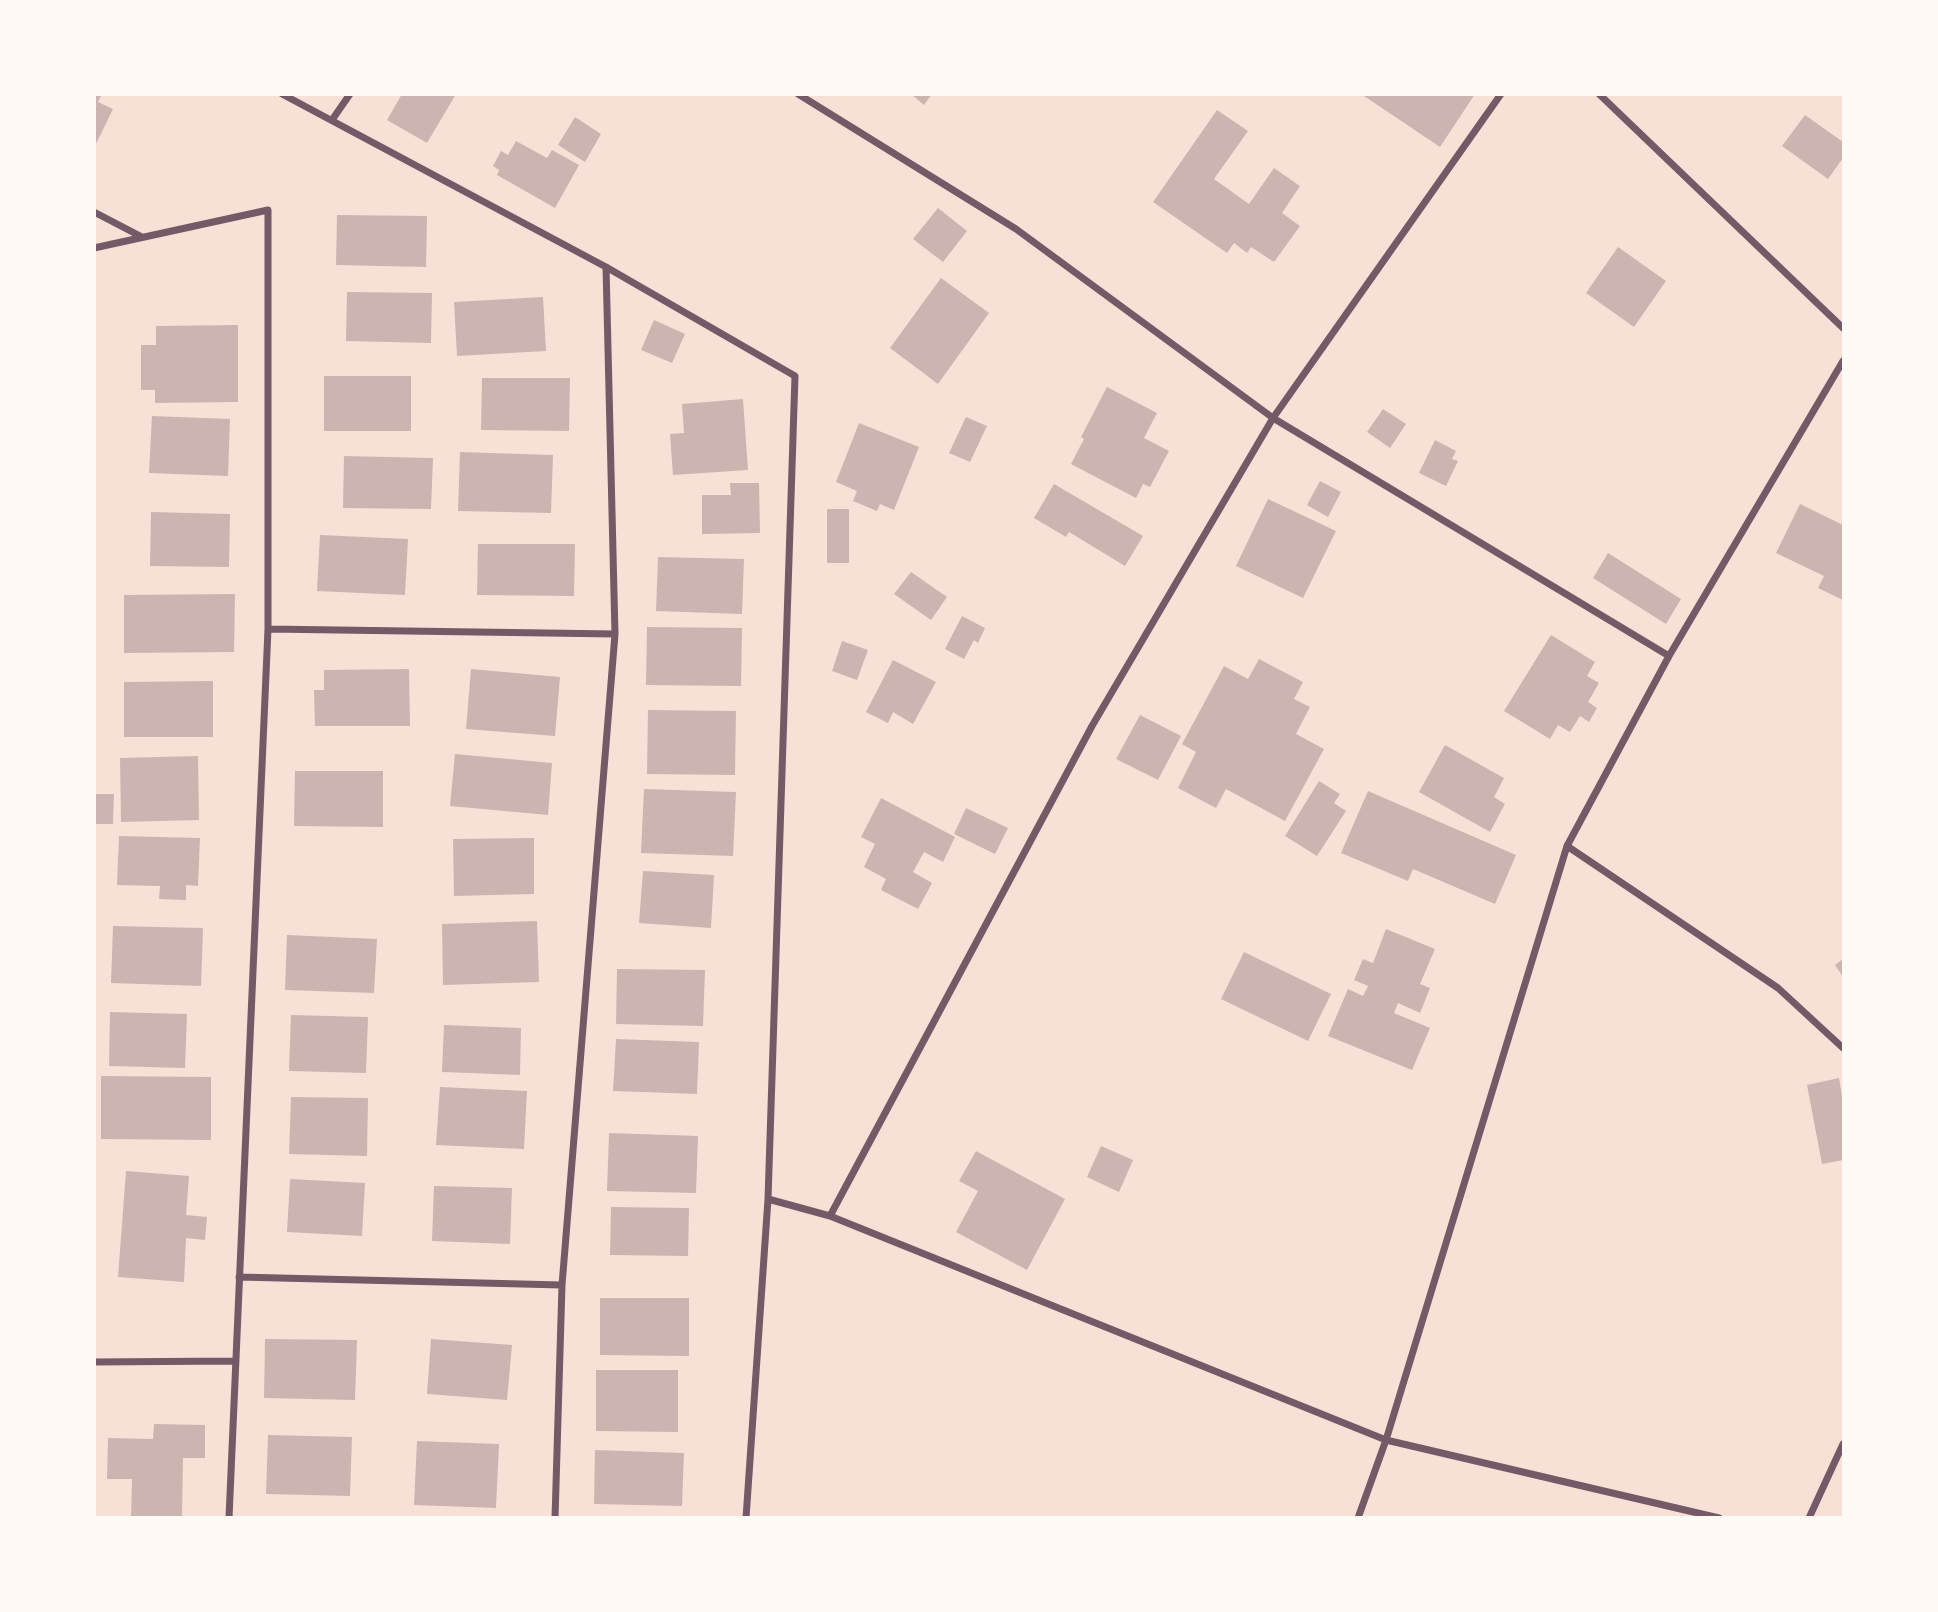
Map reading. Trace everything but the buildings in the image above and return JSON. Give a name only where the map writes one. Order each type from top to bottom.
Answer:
[{"type":"street","points":[[282,94],[606,267],[795,376],[768,1199],[746,1517]]},
{"type":"street","points":[[332,120],[351,94]]},
{"type":"street","points":[[798,94],[1016,229],[1273,418],[1669,656]]},
{"type":"street","points":[[831,1216],[1092,726],[1273,418],[1501,94]]},
{"type":"street","points":[[1599,94],[1843,328]]},
{"type":"street","points":[[94,248],[268,210],[268,629],[233,1361],[229,1517]]},
{"type":"street","points":[[94,212],[142,237]]},
{"type":"street","points":[[555,1517],[562,1285],[615,635],[606,267]]},
{"type":"street","points":[[1357,1517],[1386,1440],[1567,846],[1669,656],[1843,361]]},
{"type":"street","points":[[268,629],[615,635]]},
{"type":"street","points":[[1567,846],[1778,988],[1843,1048]]},
{"type":"street","points":[[768,1199],[831,1216],[1386,1440],[1719,1517]]},
{"type":"street","points":[[239,1277],[562,1285]]},
{"type":"street","points":[[94,1362],[233,1361]]},
{"type":"street","points":[[1809,1517],[1843,1444]]}]
